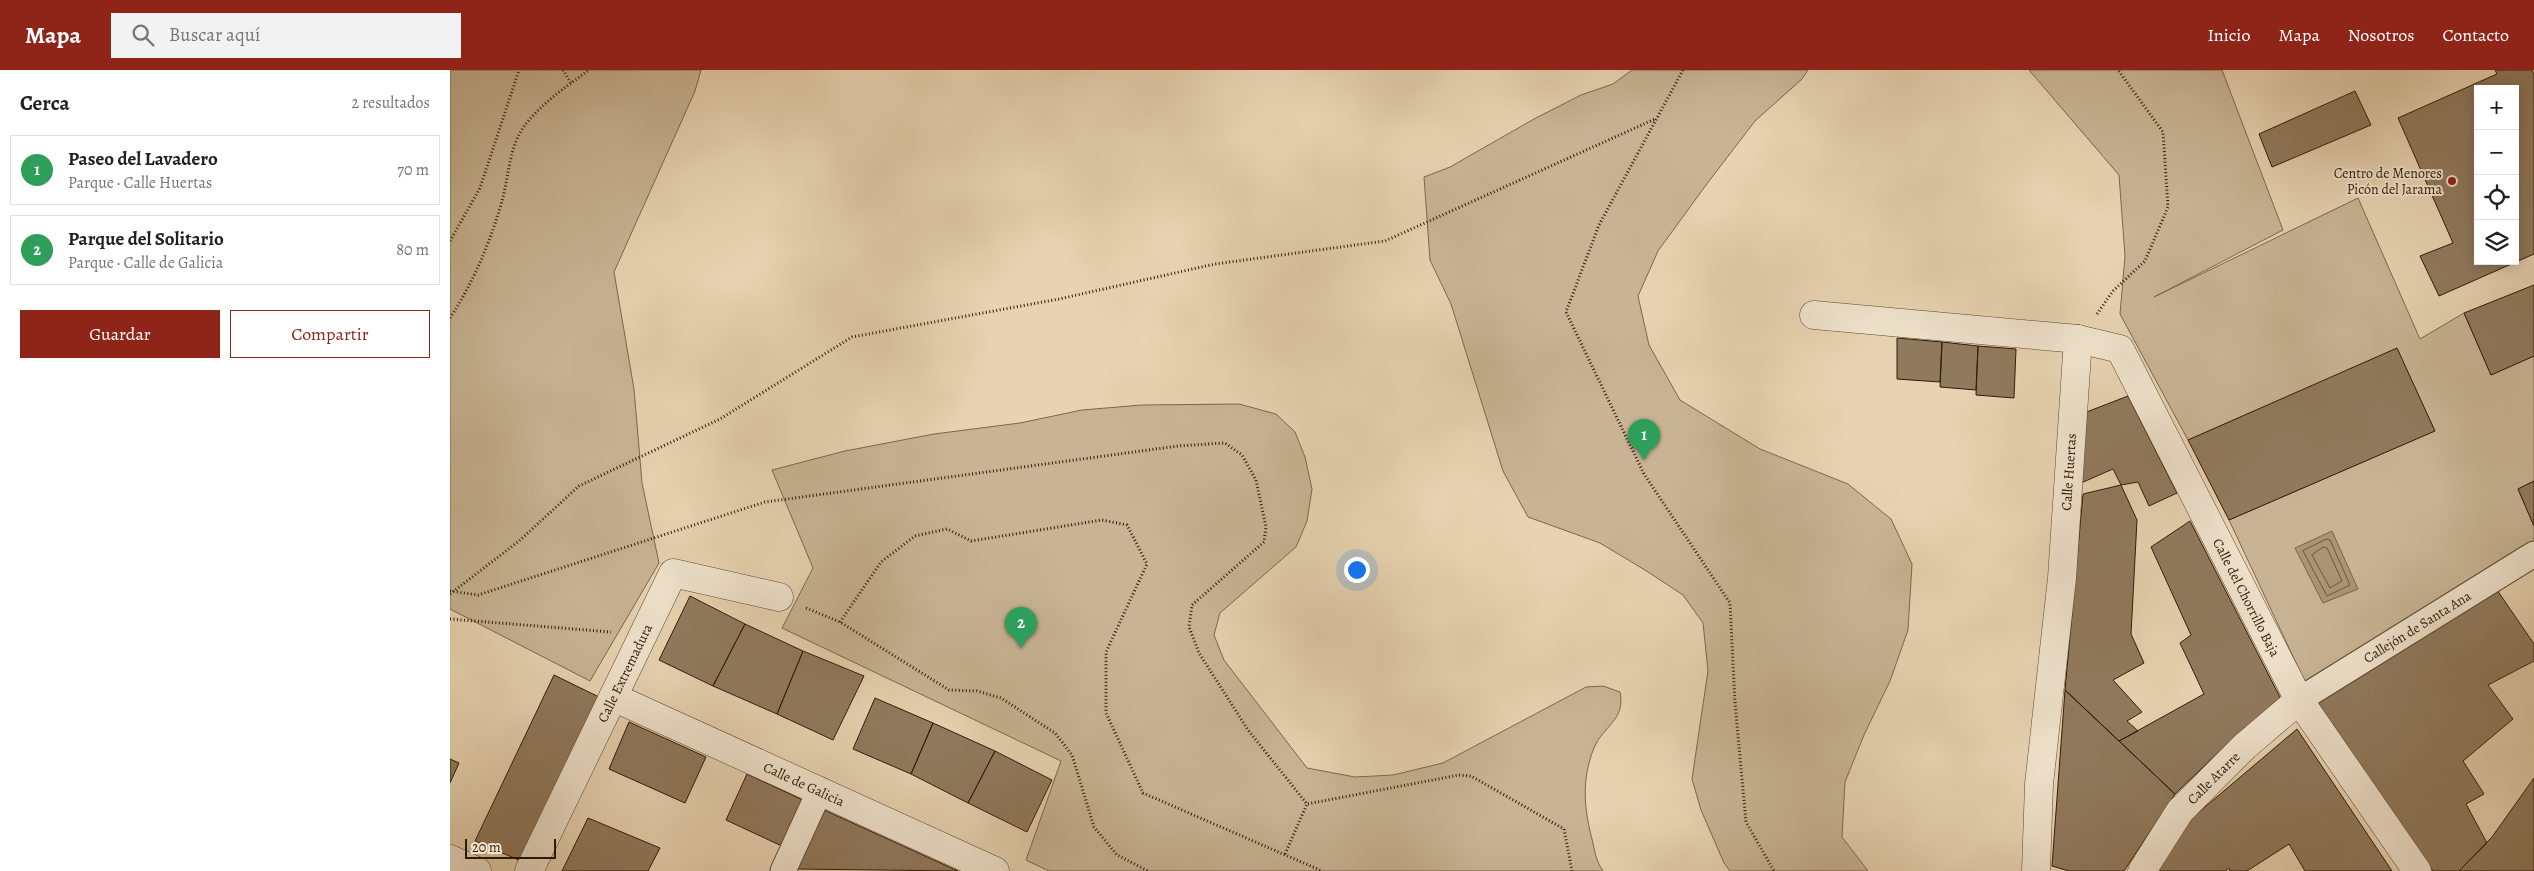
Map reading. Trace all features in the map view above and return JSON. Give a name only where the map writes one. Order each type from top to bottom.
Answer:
[{"type":"street","points":[[1814,315],[2078,339]]},
{"type":"street","name":"Calle del Chorrillo Baja","points":[[2078,339],[2120,349],[2299,700],[2417,871]]},
{"type":"street","name":"Calle Huertas","points":[[2036,871],[2039,784],[2062,578],[2078,339]]},
{"type":"street","name":"Callejón de Santa Ana","points":[[2299,700],[2534,554]]},
{"type":"street","name":"Calle Extremadura","points":[[530,871],[673,573],[779,597]]},
{"type":"street","name":"Calle de Galicia","points":[[613,697],[995,871]]},
{"type":"street","name":"Calle Atarre","points":[[2142,871],[2180,811],[2245,746],[2299,700]]},
{"type":"street","points":[[783,871],[820,790]]},
{"type":"street","points":[[450,859],[477,871]]},
{"type":"path","points":[[450,241],[480,188],[519,70]]},
{"type":"path","points":[[563,70],[572,83]]},
{"type":"path","points":[[450,318],[473,280],[488,248],[513,153],[525,125],[547,102],[588,70]]},
{"type":"path","points":[[1683,70],[1599,225],[1566,312],[1644,474],[1730,603],[1735,703],[1746,822],[1774,871]]},
{"type":"path","points":[[2078,339],[2113,291],[2145,261],[2168,206],[2163,132],[2118,70]]},
{"type":"path","points":[[451,592],[519,542],[579,486],[720,419],[852,336],[1059,299],[1215,264],[1385,241],[1655,119]]},
{"type":"path","points":[[451,592],[478,595],[765,502],[1178,446],[1225,443],[1242,455],[1256,480],[1266,527],[1264,542],[1192,605],[1189,627],[1198,653],[1248,730],[1307,804]]},
{"type":"path","points":[[840,622],[881,562],[915,536],[947,529],[971,541],[1102,520],[1127,525],[1147,564],[1106,652],[1106,713],[1142,793],[1322,871]]},
{"type":"path","points":[[779,597],[840,622],[949,690],[977,691],[1001,698],[1055,733],[1072,755],[1094,827],[1117,855],[1148,871]]},
{"type":"path","points":[[450,619],[644,635]]},
{"type":"path","points":[[1307,804],[1459,775],[1471,776],[1564,829],[1572,871]]},
{"type":"path","points":[[1285,854],[1307,804]]},
{"type":"shaded area","points":[[450,70],[701,70],[695,91],[614,272],[634,389],[642,483],[659,563],[590,681],[450,609]]},
{"type":"shaded area","points":[[1632,70],[1808,70],[1802,79],[1755,121],[1706,185],[1658,251],[1638,296],[1649,345],[1680,400],[1760,449],[1848,484],[1891,519],[1912,564],[1908,630],[1890,681],[1864,735],[1845,782],[1842,837],[1868,871],[1730,871],[1724,863],[1701,810],[1692,779],[1708,671],[1703,623],[1683,595],[1645,570],[1600,543],[1528,517],[1503,471],[1451,304],[1430,260],[1424,177],[1450,167],[1534,119],[1581,95],[1613,84]]},
{"type":"shaded area","points":[[2029,70],[2222,70],[2283,230],[2154,297],[2358,198],[2420,339],[2464,313],[2491,375],[2534,356],[2534,481],[2518,489],[2534,526],[2534,542],[2305,682],[2229,520],[2434,431],[2397,349],[2188,440],[2120,314],[2125,256],[2119,175]]},
{"type":"shaded area","points":[[1239,404],[1276,414],[1295,432],[1305,457],[1312,489],[1307,521],[1296,547],[1220,613],[1214,635],[1224,660],[1307,768],[1355,777],[1393,775],[1443,763],[1586,687],[1603,686],[1620,692],[1620,709],[1594,748],[1587,772],[1585,795],[1596,858],[1603,871],[1049,871],[1026,860],[1061,761],[782,628],[813,568],[772,470],[845,451],[934,434],[1020,423],[1082,410],[1142,405]]},
{"type":"water","points":[[2332,531],[2358,589],[2323,603],[2295,548]]},
{"type":"building","name":"Centro de Menores Picón del Jarama","points":[[2495,70],[2532,70],[2534,75],[2534,254],[2519,261],[2519,85],[2474,85],[2474,265],[2509,265],[2439,296],[2420,256],[2453,243],[2398,118],[2497,74]]},
{"type":"building","points":[[2355,91],[2371,125],[2272,167],[2259,134]]},
{"type":"building","points":[[2534,285],[2534,356],[2491,375],[2464,313]]},
{"type":"building","points":[[1897,338],[1942,342],[1940,382],[1897,379]]},
{"type":"building","points":[[1942,342],[1978,346],[1976,390],[1940,387]]},
{"type":"building","points":[[1978,346],[2016,349],[2014,398],[1976,395]]},
{"type":"building","points":[[2397,348],[2435,431],[2229,520],[2188,440]]},
{"type":"building","points":[[2128,396],[2177,493],[2149,506],[2138,482],[2121,485],[2113,469],[2081,483],[2084,413]]},
{"type":"building","points":[[2534,481],[2534,526],[2518,489]]},
{"type":"building","points":[[2121,485],[2137,520],[2131,634],[2144,663],[2113,680],[2142,712],[2127,721],[2138,731],[2119,741],[2065,690],[2083,494]]},
{"type":"building","points":[[2190,521],[2284,705],[2244,728],[2175,794],[2119,741],[2204,694],[2180,643],[2191,635],[2151,547]]},
{"type":"building","points":[[2493,584],[2534,644],[2534,661],[2488,685],[2513,719],[2463,761],[2484,794],[2466,804],[2487,843],[2459,871],[2433,871],[2316,700]]},
{"type":"building","points":[[690,596],[745,624],[713,686],[659,660]]},
{"type":"building","points":[[745,624],[803,651],[777,714],[713,686]]},
{"type":"building","points":[[803,651],[864,676],[833,740],[777,714]]},
{"type":"building","points":[[554,675],[599,697],[523,862],[475,841]]},
{"type":"building","points":[[2065,690],[2175,794],[2124,871],[2069,871],[2052,866]]},
{"type":"building","points":[[875,698],[933,723],[911,774],[853,749]]},
{"type":"building","points":[[629,722],[706,757],[685,803],[609,769]]},
{"type":"building","points":[[933,723],[995,751],[968,803],[911,774]]},
{"type":"building","points":[[2297,729],[2392,871],[2305,871],[2289,844],[2247,871],[2230,871],[2229,868],[2226,871],[2154,871],[2192,818]]},
{"type":"building","points":[[995,751],[1052,780],[1027,832],[968,803]]},
{"type":"building","points":[[450,759],[459,763],[450,783]]},
{"type":"building","points":[[747,774],[807,802],[786,848],[726,820]]},
{"type":"building","points":[[2534,778],[2534,871],[2459,871],[2492,837]]},
{"type":"building","points":[[824,810],[958,871],[796,869]]},
{"type":"building","points":[[588,818],[660,848],[648,871],[562,871]]},
{"type":"place","name":"Centro de Menores Picón del Jarama","points":[[2452,181]]},
{"type":"place","name":"Paseo del Lavadero","points":[[1644,460]]},
{"type":"place","name":"Parque del Solitario","points":[[1021,648]]}]
